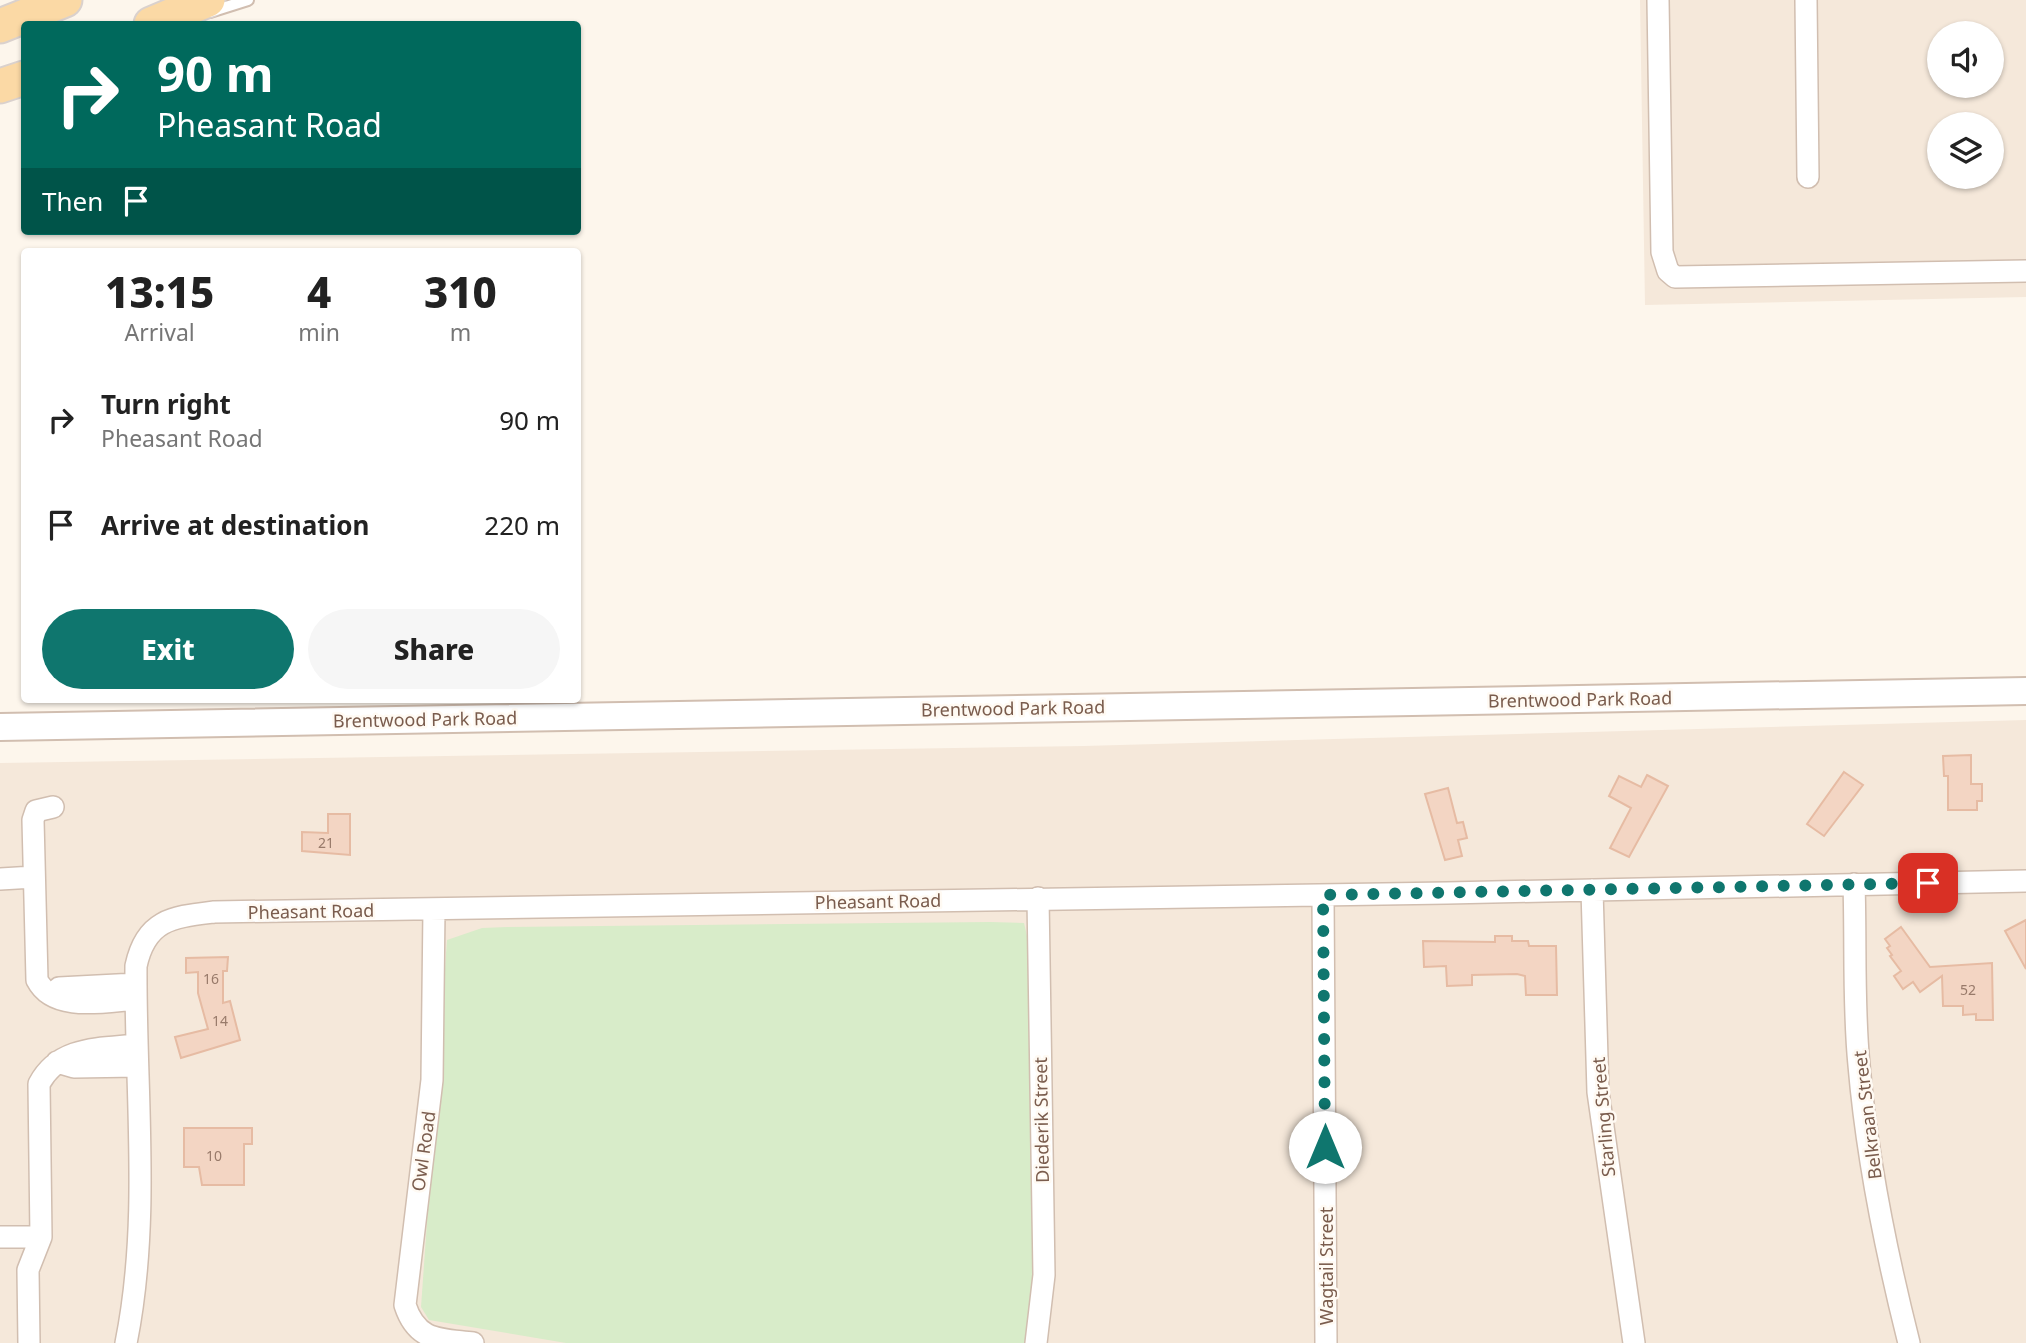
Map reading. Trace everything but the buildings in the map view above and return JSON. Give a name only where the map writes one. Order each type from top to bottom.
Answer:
[{"type":"main road","points":[[0,26],[65,0]]},
{"type":"main road","points":[[158,21],[208,0]]},
{"type":"main road","points":[[0,86],[21,79]]},
{"type":"street","points":[[1658,0],[1662,252],[1668,271],[1675,277],[2026,271]]},
{"type":"street","points":[[1806,0],[1808,177]]},
{"type":"street","name":"Brentwood Park Road","points":[[0,727],[2026,691]]},
{"type":"street","points":[[53,807],[39,809],[34,814],[34,971],[40,986],[47,992],[71,1002],[136,991]]},
{"type":"street","points":[[0,879],[34,877]]},
{"type":"street","name":"Pheasant Road","points":[[126,1343],[138,1232],[138,959],[154,928],[179,916],[214,912],[2026,881]]},
{"type":"street","name":"Belkraan Street","points":[[1854,884],[1858,1063],[1887,1258],[1909,1343]]},
{"type":"street","name":"Starling Street","points":[[1592,890],[1598,1092],[1633,1343]]},
{"type":"street","name":"Wagtail Street","points":[[1323,895],[1326,1343]]},
{"type":"street","name":"Diederik Street","points":[[1036,1343],[1044,1275],[1038,898]]},
{"type":"street","name":"Owl Road","points":[[434,909],[432,1080],[405,1306],[416,1328],[425,1335],[473,1343]]},
{"type":"street","points":[[29,1343],[28,1270],[41,1237],[37,1094],[42,1079],[57,1062],[74,1067],[137,1055]]},
{"type":"street","points":[[0,1237],[41,1237]]},
{"type":"lane","points":[[173,21],[248,0]]},
{"type":"shaded area","points":[[1640,0],[2026,0],[2026,297],[1645,305]]},
{"type":"shaded area","points":[[2026,720],[2026,1343],[0,1343],[0,763],[1084,746]]},
{"type":"green space","points":[[1024,923],[1028,940],[1036,1280],[1028,1343],[566,1343],[429,1320],[421,1307],[447,940],[482,928],[507,927]]},
{"type":"route","points":[[1325,1147],[1323,895],[1928,883]]}]
